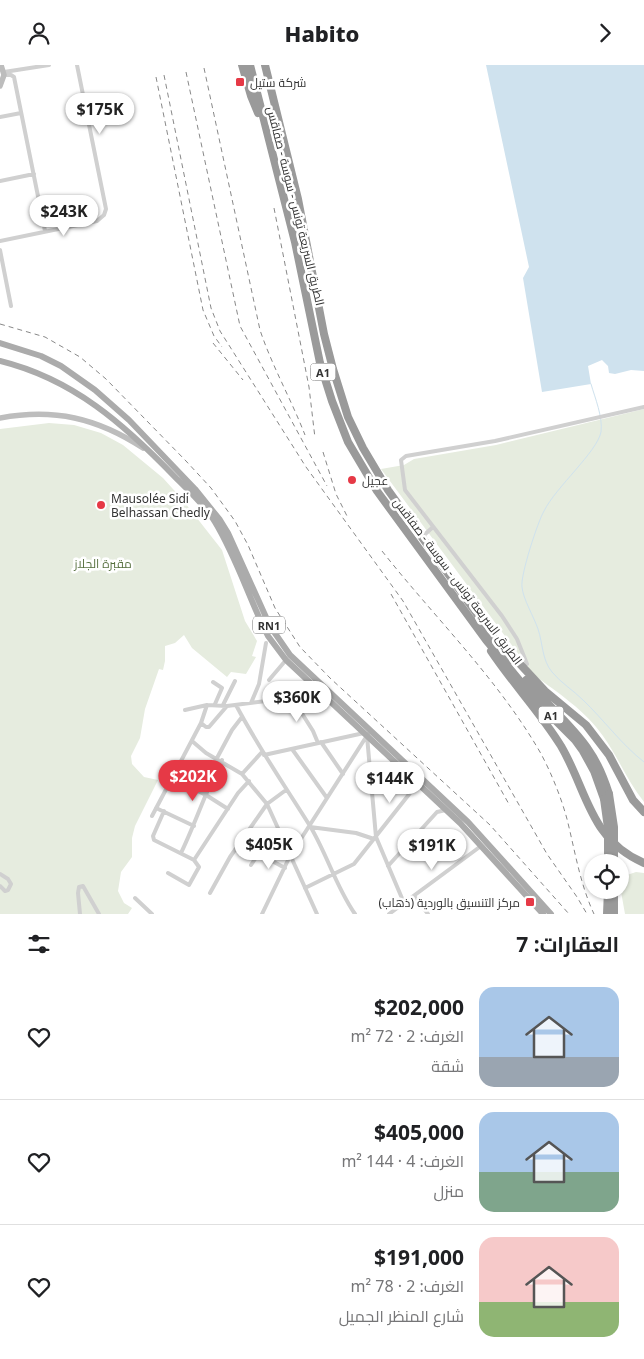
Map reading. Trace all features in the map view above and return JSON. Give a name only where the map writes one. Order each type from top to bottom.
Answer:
[{"type":"highway","points":[[242,65],[251,96],[264,121]]},
{"type":"highway","name":"الطريق السريعة تونس - سوسة - صفاقس","points":[[250,65],[295,242],[320,363],[348,442],[377,491],[490,639],[588,748],[600,769],[614,827],[614,854]]},
{"type":"highway","name":"الطريق السريعة تونس - سوسة - صفاقس","points":[[267,65],[269,83],[300,209],[324,334],[342,398],[363,449],[388,490],[422,536],[490,639]]},
{"type":"highway","points":[[644,812],[633,800],[608,755],[586,725],[545,691],[514,657],[490,639],[489,647],[499,663],[546,723],[561,747],[600,828],[610,841],[623,852],[644,863]]},
{"type":"highway","name":"الطريق السريعة تونس - سوسة - صفاقس","points":[[606,797],[608,854]]},
{"type":"highway","points":[[607,914],[608,899]]},
{"type":"highway","points":[[614,899],[614,914]]},
{"type":"main road","points":[[0,87],[4,73],[1,65]]},
{"type":"main road","name":"RN1","points":[[0,343],[34,354],[61,367],[111,403],[195,489],[220,520],[234,544],[261,608],[276,637],[302,669],[446,810],[484,843],[541,914]]},
{"type":"main road","name":"RN1","points":[[0,361],[43,375],[81,396],[115,419],[196,497],[215,521],[232,554],[268,637],[286,660],[484,843],[551,914]]},
{"type":"main road","points":[[0,419],[23,415],[50,414],[81,419],[115,431],[155,456]]},
{"type":"street","points":[[4,73],[49,65]]},
{"type":"street","points":[[0,241],[97,221],[104,215],[106,209],[77,65]]},
{"type":"street","points":[[4,73],[14,77],[45,231]]},
{"type":"street","points":[[0,117],[21,113]]},
{"type":"street","points":[[0,181],[34,174]]},
{"type":"street","points":[[0,250],[11,306]]},
{"type":"street","points":[[527,664],[517,639],[502,616],[403,487],[400,462],[402,457],[495,441],[644,407]]},
{"type":"street","points":[[422,536],[434,527]]},
{"type":"street","points":[[251,703],[259,684],[266,643]]},
{"type":"street","points":[[270,680],[286,660]]},
{"type":"street","points":[[201,723],[209,727],[225,706],[235,681]]},
{"type":"street","points":[[213,682],[222,688],[215,704]]},
{"type":"street","points":[[185,710],[215,704],[225,706],[274,700],[307,692],[315,687]]},
{"type":"street","points":[[290,696],[319,743],[343,774]]},
{"type":"street","points":[[152,816],[201,723],[207,705]]},
{"type":"street","points":[[236,705],[263,753],[310,826],[346,900],[356,914]]},
{"type":"street","points":[[217,758],[232,730],[242,717]]},
{"type":"street","points":[[242,774],[263,753],[292,749],[367,733]]},
{"type":"street","points":[[262,914],[290,856],[367,733]]},
{"type":"street","points":[[367,733],[375,838],[404,903]]},
{"type":"street","points":[[192,741],[206,753],[222,760],[242,774],[267,804],[317,914]]},
{"type":"street","points":[[292,749],[327,798]]},
{"type":"street","points":[[181,853],[222,760]]},
{"type":"street","points":[[173,779],[206,795],[228,809]]},
{"type":"street","points":[[194,860],[249,781]]},
{"type":"street","points":[[305,888],[354,864],[418,783]]},
{"type":"street","points":[[210,893],[230,857],[267,804],[286,790]]},
{"type":"street","points":[[156,808],[194,825]]},
{"type":"street","points":[[388,865],[436,812],[446,810]]},
{"type":"street","points":[[164,811],[153,838],[156,842],[194,860],[199,867],[189,885],[168,873]]},
{"type":"street","points":[[310,826],[363,834],[375,838]]},
{"type":"street","points":[[388,914],[484,843]]},
{"type":"street","points":[[251,865],[257,856],[262,856],[285,868]]},
{"type":"street","points":[[0,874],[8,879],[11,885],[5,891],[0,886]]},
{"type":"street","points":[[80,914],[78,893],[79,887],[83,886],[99,914]]},
{"type":"street","points":[[414,896],[428,914]]},
{"type":"street","points":[[134,898],[152,914]]},
{"type":"green space","points":[[644,409],[644,802],[596,727],[571,703],[534,675],[381,469],[404,465],[414,459],[496,445]]},
{"type":"green space","name":"مقبرة الجلاز","points":[[49,423],[74,425],[101,433],[123,445],[163,478],[222,550],[245,621],[257,641],[252,656],[256,657],[246,674],[231,672],[227,677],[192,648],[184,635],[175,643],[165,646],[163,670],[159,669],[145,709],[140,738],[131,756],[132,764],[144,777],[158,780],[135,826],[132,838],[132,857],[121,872],[118,891],[124,903],[132,908],[128,914],[0,914],[0,429]]},
{"type":"green space","points":[[636,872],[644,873],[644,914],[625,914],[622,899],[629,899],[629,874]]},
{"type":"water","points":[[486,65],[644,65],[644,371],[631,370],[615,374],[609,373],[608,366],[602,360],[588,366],[591,384],[542,392],[523,278],[529,267]]},
{"type":"waterway","points":[[591,384],[600,414],[601,432],[592,449],[557,491],[544,511],[530,549],[522,587],[524,597],[538,629],[544,657],[549,667],[644,762]]},
{"type":"railway","points":[[204,68],[260,330],[305,435]]},
{"type":"railway","points":[[186,72],[240,326],[327,486]]},
{"type":"railway","points":[[164,75],[211,308],[220,331],[306,467],[403,601],[547,854],[587,914]]},
{"type":"railway","points":[[156,77],[203,310],[214,336],[222,347]]},
{"type":"railway","points":[[274,208],[309,387],[315,438]]},
{"type":"railway","points":[[0,324],[45,337],[80,357],[106,379],[186,461],[211,488],[235,521],[248,545],[275,608],[300,647],[330,678],[490,825],[569,914]]},
{"type":"railway","points":[[213,343],[243,380]]},
{"type":"railway","points":[[323,452],[336,494],[347,516]]},
{"type":"railway","points":[[382,551],[505,699],[540,752],[562,802],[581,879],[594,914]]},
{"type":"railway","points":[[391,594],[510,806]]},
{"type":"place","name":"شركة ستيل","points":[[240,82]]},
{"type":"place","name":"عجيل","points":[[352,480]]},
{"type":"place","name":"Mausolée Sidi Belhassan Chedly","points":[[101,505]]},
{"type":"place","name":"مركز التنسيق بالوردية (ذهاب)","points":[[530,902]]}]
